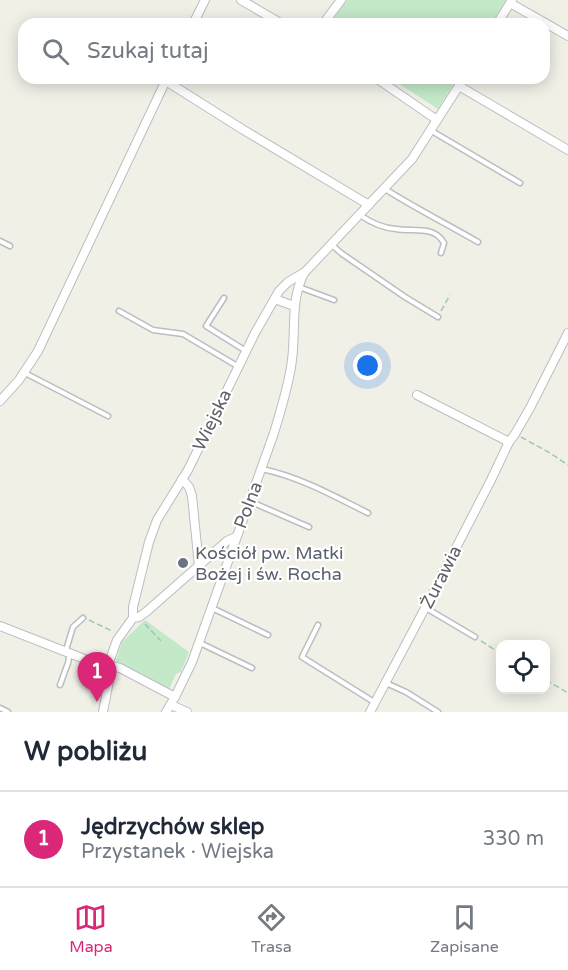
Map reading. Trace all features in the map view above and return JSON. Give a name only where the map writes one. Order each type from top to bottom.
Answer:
[{"type":"street","points":[[196,18],[205,0]]},
{"type":"street","points":[[241,0],[272,18]]},
{"type":"street","points":[[327,18],[340,0]]},
{"type":"street","points":[[501,18],[511,1],[539,18]]},
{"type":"street","points":[[550,25],[568,36]]},
{"type":"street","points":[[0,401],[25,373],[43,342],[164,84]]},
{"type":"street","points":[[174,84],[242,129],[369,205]]},
{"type":"street","points":[[385,84],[437,120]]},
{"type":"street","points":[[459,86],[568,150]]},
{"type":"street","name":"Wiejska","points":[[103,712],[109,681],[108,665],[120,636],[136,617],[133,607],[149,542],[157,520],[182,479],[246,351],[279,291],[288,282],[305,272],[412,159],[459,86]]},
{"type":"street","name":"Polna","points":[[171,705],[192,662],[284,401],[292,360],[294,306],[305,272]]},
{"type":"street","points":[[275,299],[294,306]]},
{"type":"street","name":"Żurawia","points":[[370,712],[509,441],[515,434],[568,333]]},
{"type":"street","points":[[417,395],[509,441]]},
{"type":"street","points":[[182,479],[189,487],[192,496],[199,566]]},
{"type":"street","points":[[136,617],[146,612],[227,541],[236,537]]},
{"type":"street","points":[[0,626],[87,660],[129,672],[171,705],[187,712]]},
{"type":"lane","points":[[430,130],[520,183]]},
{"type":"lane","points":[[385,189],[478,242]]},
{"type":"lane","points":[[360,215],[369,221],[395,230],[426,230],[435,233],[444,243],[441,253]]},
{"type":"lane","points":[[0,241],[10,246]]},
{"type":"lane","points":[[331,244],[405,297],[438,317]]},
{"type":"lane","points":[[299,287],[334,300]]},
{"type":"lane","points":[[224,298],[206,326],[246,351]]},
{"type":"lane","points":[[119,311],[153,330],[183,334],[239,367]]},
{"type":"lane","points":[[25,373],[108,416]]},
{"type":"lane","points":[[261,469],[304,482],[368,513]]},
{"type":"lane","points":[[248,501],[309,527]]},
{"type":"lane","points":[[212,608],[268,635]]},
{"type":"lane","points":[[425,608],[475,637]]},
{"type":"lane","points":[[60,685],[68,663],[73,627],[83,618]]},
{"type":"lane","points":[[318,625],[302,657],[375,702]]},
{"type":"lane","points":[[199,643],[252,668]]},
{"type":"lane","points":[[386,682],[438,712]]},
{"type":"lane","points":[[0,708],[8,712]]},
{"type":"path","points":[[438,317],[450,295]]},
{"type":"path","points":[[515,434],[568,465]]},
{"type":"path","points":[[136,617],[161,641]]},
{"type":"path","points":[[83,618],[120,636]]},
{"type":"path","points":[[475,637],[496,650]]},
{"type":"path","points":[[550,682],[568,693]]},
{"type":"green space","points":[[347,0],[506,0],[495,18],[334,18]]},
{"type":"green space","points":[[399,84],[453,84],[438,109]]},
{"type":"green space","points":[[145,620],[189,652],[181,672],[176,674],[169,689],[116,661],[122,642]]},
{"type":"place","name":"Kościół pw. Matki Bożej i św. Rocha","points":[[183,563]]},
{"type":"place","name":"Jędrzychów sklep","points":[[97,702]]}]
